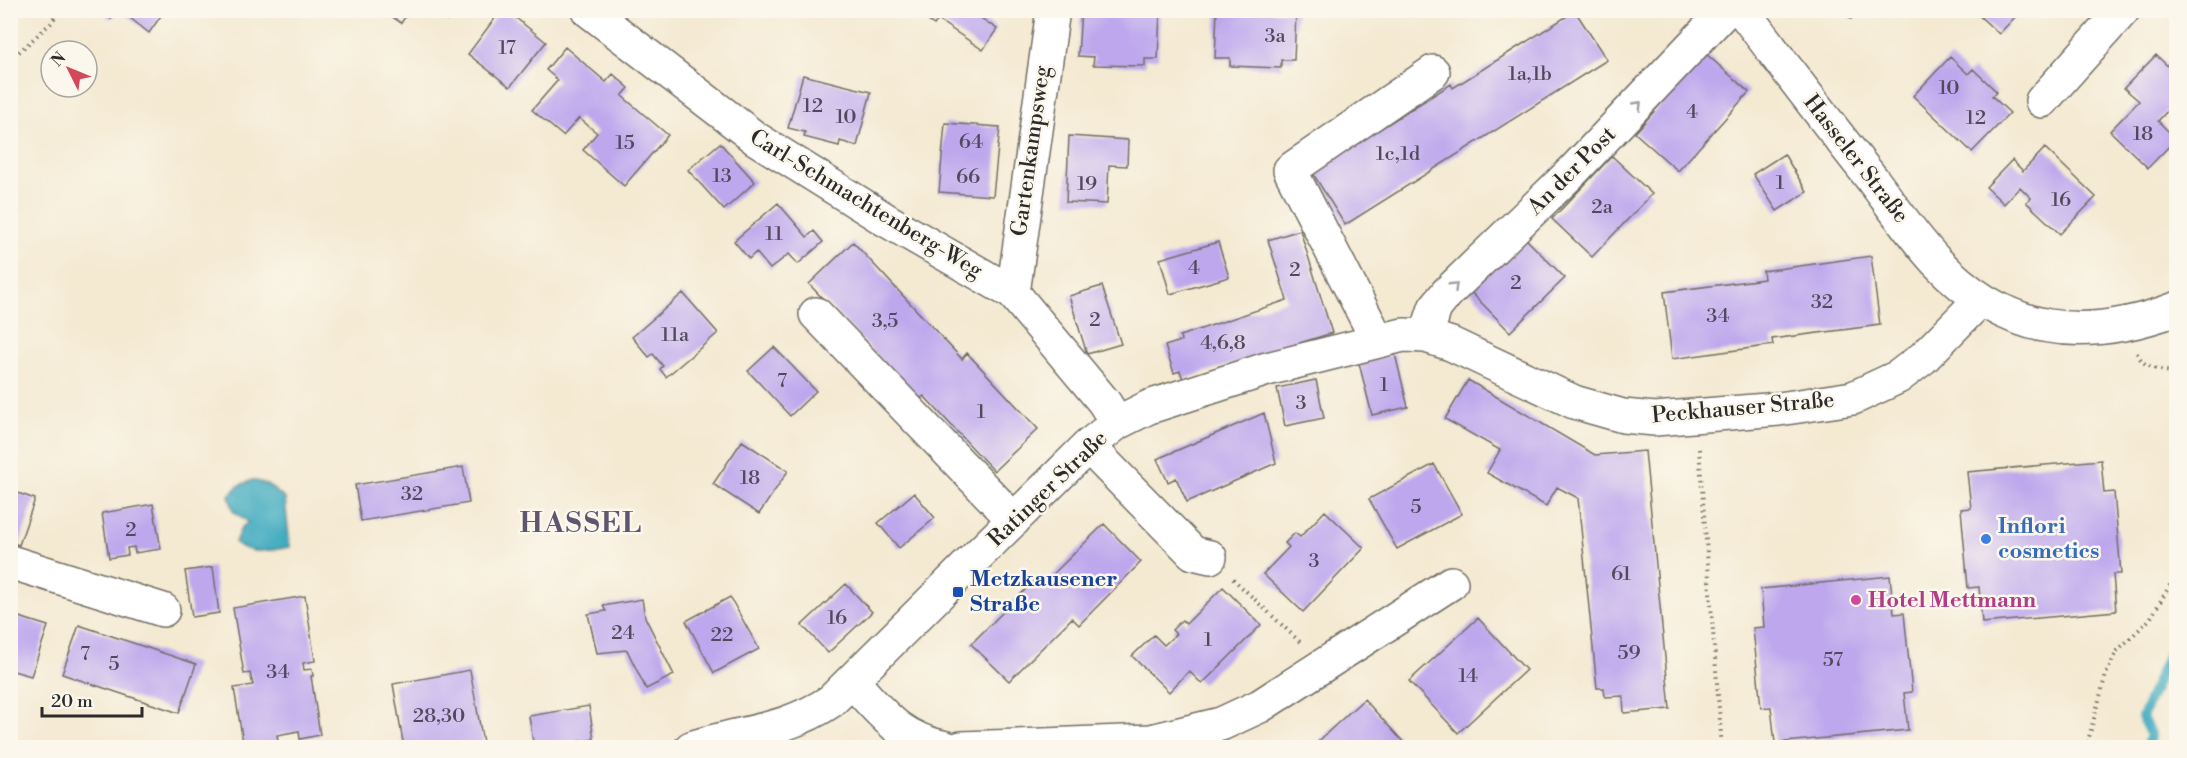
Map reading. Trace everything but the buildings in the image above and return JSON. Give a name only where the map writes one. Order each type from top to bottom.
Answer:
[{"type":"street","name":"Carl-Schmachtenberg-Weg","points":[[588,10],[755,138],[886,220],[1013,293],[1104,402],[1118,423]]},
{"type":"street","name":"Gartenkampsweg","points":[[1013,293],[1053,10]]},
{"type":"street","name":"An der Post","points":[[1426,336],[1435,308],[1447,292],[1574,170],[1726,10]]},
{"type":"street","name":"Hasseler Straße","points":[[1742,10],[1935,260],[1981,299]]},
{"type":"street","points":[[2042,101],[2123,10]]},
{"type":"street","points":[[1378,341],[1290,170],[1432,72]]},
{"type":"street","name":"Peckhauser Straße","points":[[1426,336],[1451,344],[1574,402],[1623,416],[1655,418],[1779,409],[1853,398],[1898,377],[1923,358],[1981,299]]},
{"type":"street","points":[[1981,299],[2010,315],[2056,329],[2091,331],[2130,325],[2176,309]]},
{"type":"street","points":[[816,314],[1014,520]]},
{"type":"street","name":"Ratinger Straße","points":[[691,747],[789,736],[808,716],[853,682],[1088,446],[1118,423],[1149,407],[1267,369],[1404,335],[1426,336]]},
{"type":"street","points":[[1088,446],[1193,553],[1210,558]]},
{"type":"street","points":[[10,562],[163,610]]},
{"type":"street","points":[[960,747],[1103,746],[1151,741],[1221,724],[1260,706],[1451,583]]},
{"type":"street","points":[[853,682],[900,731],[924,743],[946,747]]},
{"type":"path","points":[[10,60],[51,23],[60,10]]},
{"type":"path","points":[[1697,415],[1722,747]]},
{"type":"path","points":[[1210,558],[1324,666]]},
{"type":"path","points":[[2086,747],[2106,674],[2117,651],[2150,619],[2176,575]]},
{"type":"water","points":[[252,480],[267,484],[285,499],[290,547],[254,551],[247,550],[235,542],[241,528],[248,522],[233,511],[229,495],[238,486]]},
{"type":"waterway","points":[[2145,748],[2151,736],[2142,717],[2176,637]]},
{"type":"place","name":"Inflori cosmetics","points":[[1986,539]]},
{"type":"place","name":"Metzkausener Straße","points":[[958,592]]},
{"type":"place","name":"Hotel Mettmann","points":[[1856,600]]},
{"type":"district","name":"HASSEL","points":[[581,523]]}]
